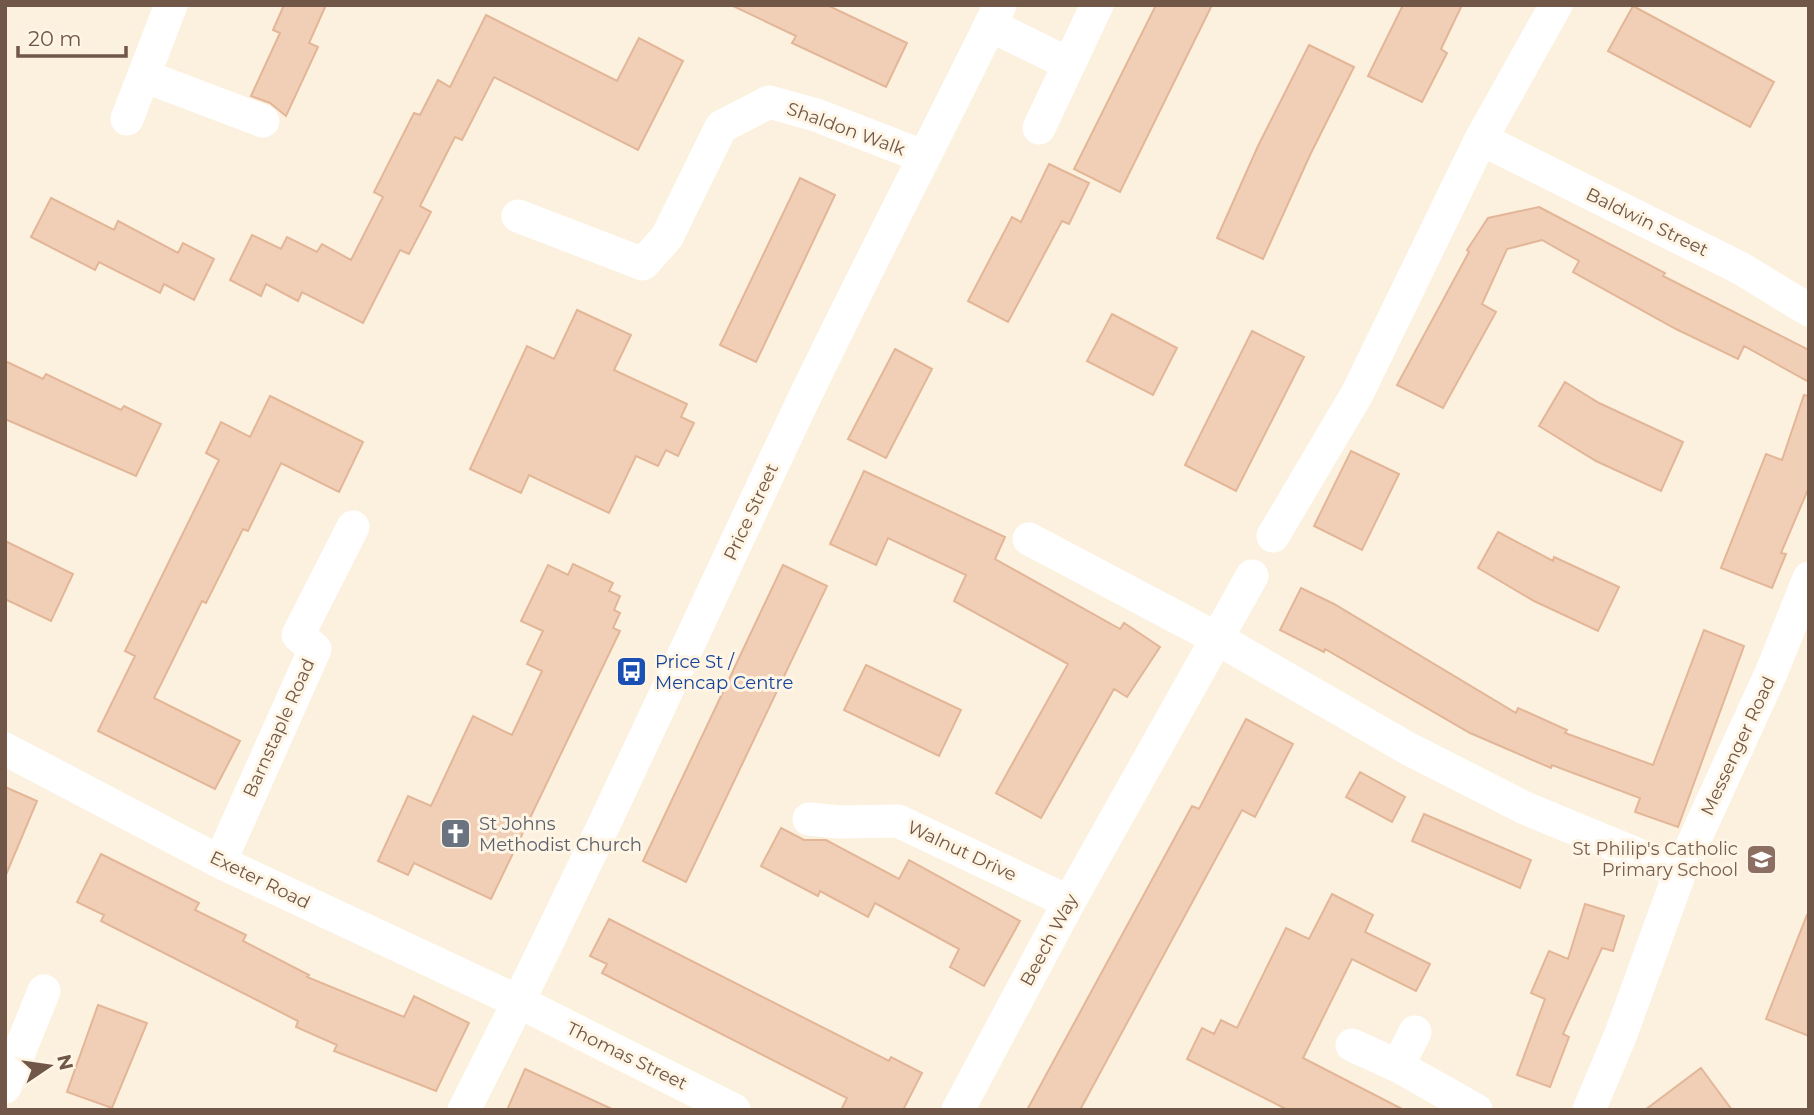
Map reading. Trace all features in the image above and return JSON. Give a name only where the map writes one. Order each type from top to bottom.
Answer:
[{"type":"street","points":[[127,119],[170,5]]},
{"type":"street","points":[[1039,128],[1097,5]]},
{"type":"street","points":[[1273,536],[1357,394],[1481,139],[1556,5]]},
{"type":"street","name":"Price Street","points":[[464,1110],[519,1003],[922,156],[995,15],[1069,64]]},
{"type":"street","points":[[144,76],[263,121]]},
{"type":"street","name":"Shaldon Walk","points":[[518,216],[643,264],[667,237],[721,127],[769,102],[816,115],[922,156]]},
{"type":"street","name":"Baldwin Street","points":[[1481,139],[1740,268],[1809,310]]},
{"type":"street","name":"Barnstaple Road","points":[[220,862],[315,649],[298,635],[354,527]]},
{"type":"street","points":[[1029,539],[1218,639],[1409,749],[1525,808],[1680,872]]},
{"type":"street","name":"Beech Way","points":[[958,1110],[1069,902],[1252,576]]},
{"type":"street","name":"Messenger Road","points":[[1590,1110],[1621,1034],[1680,872],[1772,671],[1809,578]]},
{"type":"street","name":"Exeter Road","points":[[5,749],[220,862],[519,1003]]},
{"type":"street","name":"Walnut Drive","points":[[809,819],[839,822],[898,821],[1069,902]]},
{"type":"street","points":[[5,1087],[12,1051],[44,991]]},
{"type":"street","name":"Thomas Street","points":[[519,1003],[734,1110]]},
{"type":"street","points":[[1398,1066],[1415,1032]]},
{"type":"street","points":[[1352,1045],[1398,1066],[1476,1110]]},
{"type":"building","points":[[284,5],[326,5],[309,43],[318,47],[286,116],[270,103],[251,96],[280,33],[273,30]]},
{"type":"building","points":[[731,5],[827,5],[907,43],[886,87],[792,43],[796,36]]},
{"type":"building","points":[[1156,5],[1212,5],[1120,192],[1074,169]]},
{"type":"building","points":[[1403,5],[1462,5],[1441,49],[1447,53],[1422,102],[1368,76]]},
{"type":"building","points":[[1633,6],[1774,82],[1750,127],[1608,51]]},
{"type":"building","points":[[486,15],[617,81],[639,38],[683,61],[638,150],[494,77],[462,140],[455,137],[420,206],[431,212],[409,254],[400,250],[363,323],[302,292],[298,301],[266,284],[261,296],[230,280],[252,235],[281,249],[287,237],[317,252],[322,244],[351,260],[383,197],[374,192],[414,113],[420,115],[438,80],[450,87]]},
{"type":"building","points":[[1309,45],[1354,67],[1263,259],[1217,238],[1258,146]]},
{"type":"building","points":[[1049,164],[1089,183],[1069,224],[1062,221],[1008,322],[968,301],[1012,217],[1021,222]]},
{"type":"building","points":[[800,178],[835,195],[756,362],[720,345]]},
{"type":"building","points":[[51,198],[114,230],[118,221],[178,253],[183,243],[214,259],[194,300],[164,284],[160,293],[99,262],[95,270],[31,237]]},
{"type":"building","points":[[1539,207],[1665,273],[1663,276],[1809,350],[1809,382],[1744,346],[1738,359],[1676,329],[1573,272],[1579,261],[1542,240],[1507,249],[1482,304],[1496,312],[1443,408],[1397,385],[1469,252],[1467,250],[1488,218]]},
{"type":"building","points":[[577,310],[631,335],[614,370],[687,404],[681,417],[694,423],[678,456],[666,450],[658,466],[636,456],[609,513],[529,475],[521,493],[470,469],[527,346],[554,359]]},
{"type":"building","points":[[1112,314],[1177,348],[1153,395],[1087,361]]},
{"type":"building","points":[[1252,331],[1304,357],[1236,491],[1185,465]]},
{"type":"building","points":[[895,349],[932,369],[886,458],[848,439]]},
{"type":"building","points":[[5,361],[43,379],[46,374],[121,410],[124,406],[161,424],[136,476],[5,419]]},
{"type":"building","points":[[1565,382],[1599,403],[1683,442],[1661,491],[1596,461],[1539,426]]},
{"type":"building","points":[[1804,395],[1809,396],[1809,487],[1781,553],[1786,554],[1772,588],[1721,568],[1766,454],[1782,460]]},
{"type":"building","points":[[270,396],[363,442],[339,492],[281,463],[248,531],[243,529],[206,603],[202,601],[154,698],[240,741],[215,789],[98,731],[135,656],[125,651],[219,460],[206,453],[221,422],[250,437]]},
{"type":"building","points":[[1351,451],[1399,474],[1362,550],[1314,526]]},
{"type":"building","points":[[864,471],[1005,537],[995,559],[1120,629],[1124,623],[1160,647],[1127,697],[1114,689],[1041,818],[996,793],[1068,664],[954,601],[966,575],[888,538],[876,565],[830,544]]},
{"type":"building","points":[[1498,532],[1553,561],[1554,557],[1619,587],[1598,631],[1534,601],[1478,568]]},
{"type":"building","points":[[5,541],[73,574],[51,621],[5,599]]},
{"type":"building","points":[[573,564],[613,583],[609,591],[620,596],[614,610],[620,613],[613,628],[620,631],[491,899],[414,863],[408,875],[378,861],[408,796],[431,806],[473,716],[512,735],[542,671],[527,664],[543,631],[521,621],[548,565],[568,575]]},
{"type":"building","points":[[783,565],[827,586],[686,882],[643,861]]},
{"type":"building","points":[[1301,588],[1334,604],[1516,713],[1518,708],[1567,730],[1565,733],[1653,765],[1704,630],[1744,646],[1678,827],[1635,812],[1640,798],[1552,765],[1551,768],[1470,733],[1325,649],[1324,652],[1280,630]]},
{"type":"building","points":[[866,665],[961,710],[939,756],[844,710]]},
{"type":"building","points":[[1246,719],[1293,744],[1255,817],[1242,810],[1080,1110],[1027,1110],[1192,806],[1199,809]]},
{"type":"building","points":[[1360,772],[1405,797],[1392,822],[1346,797]]},
{"type":"building","points":[[5,787],[37,801],[5,877]]},
{"type":"building","points":[[1424,814],[1531,860],[1520,888],[1412,841]]},
{"type":"building","points":[[781,828],[804,840],[826,840],[899,879],[909,860],[1020,921],[984,986],[950,967],[959,949],[875,903],[868,917],[820,891],[818,896],[761,866]]},
{"type":"building","points":[[101,854],[199,903],[195,910],[246,935],[243,941],[309,975],[307,977],[404,1017],[414,996],[469,1023],[436,1091],[334,1051],[337,1045],[296,1027],[298,1021],[101,921],[104,915],[77,902]]},
{"type":"building","points":[[1332,894],[1373,915],[1365,932],[1430,964],[1416,991],[1352,959],[1303,1058],[1404,1110],[1288,1110],[1187,1059],[1202,1028],[1214,1034],[1221,1020],[1237,1028],[1286,928],[1309,939]]},
{"type":"building","points":[[1585,904],[1624,916],[1613,951],[1602,948],[1563,1034],[1569,1037],[1550,1087],[1517,1075],[1545,999],[1531,993],[1549,951],[1568,959]]},
{"type":"building","points":[[1807,915],[1809,916],[1809,1036],[1766,1019]]},
{"type":"building","points":[[609,919],[889,1061],[891,1057],[922,1073],[903,1110],[841,1110],[847,1098],[602,973],[607,964],[590,956]]},
{"type":"building","points":[[98,1005],[147,1023],[112,1108],[67,1092]]},
{"type":"building","points":[[1701,1068],[1732,1110],[1645,1110]]},
{"type":"building","points":[[525,1069],[614,1110],[507,1110]]},
{"type":"place","name":"Price St / Mencap Centre","points":[[632,672]]},
{"type":"place","name":"St Johns Methodist Church","points":[[456,834]]},
{"type":"place","name":"St Philip's Catholic Primary School","points":[[1761,859]]}]
